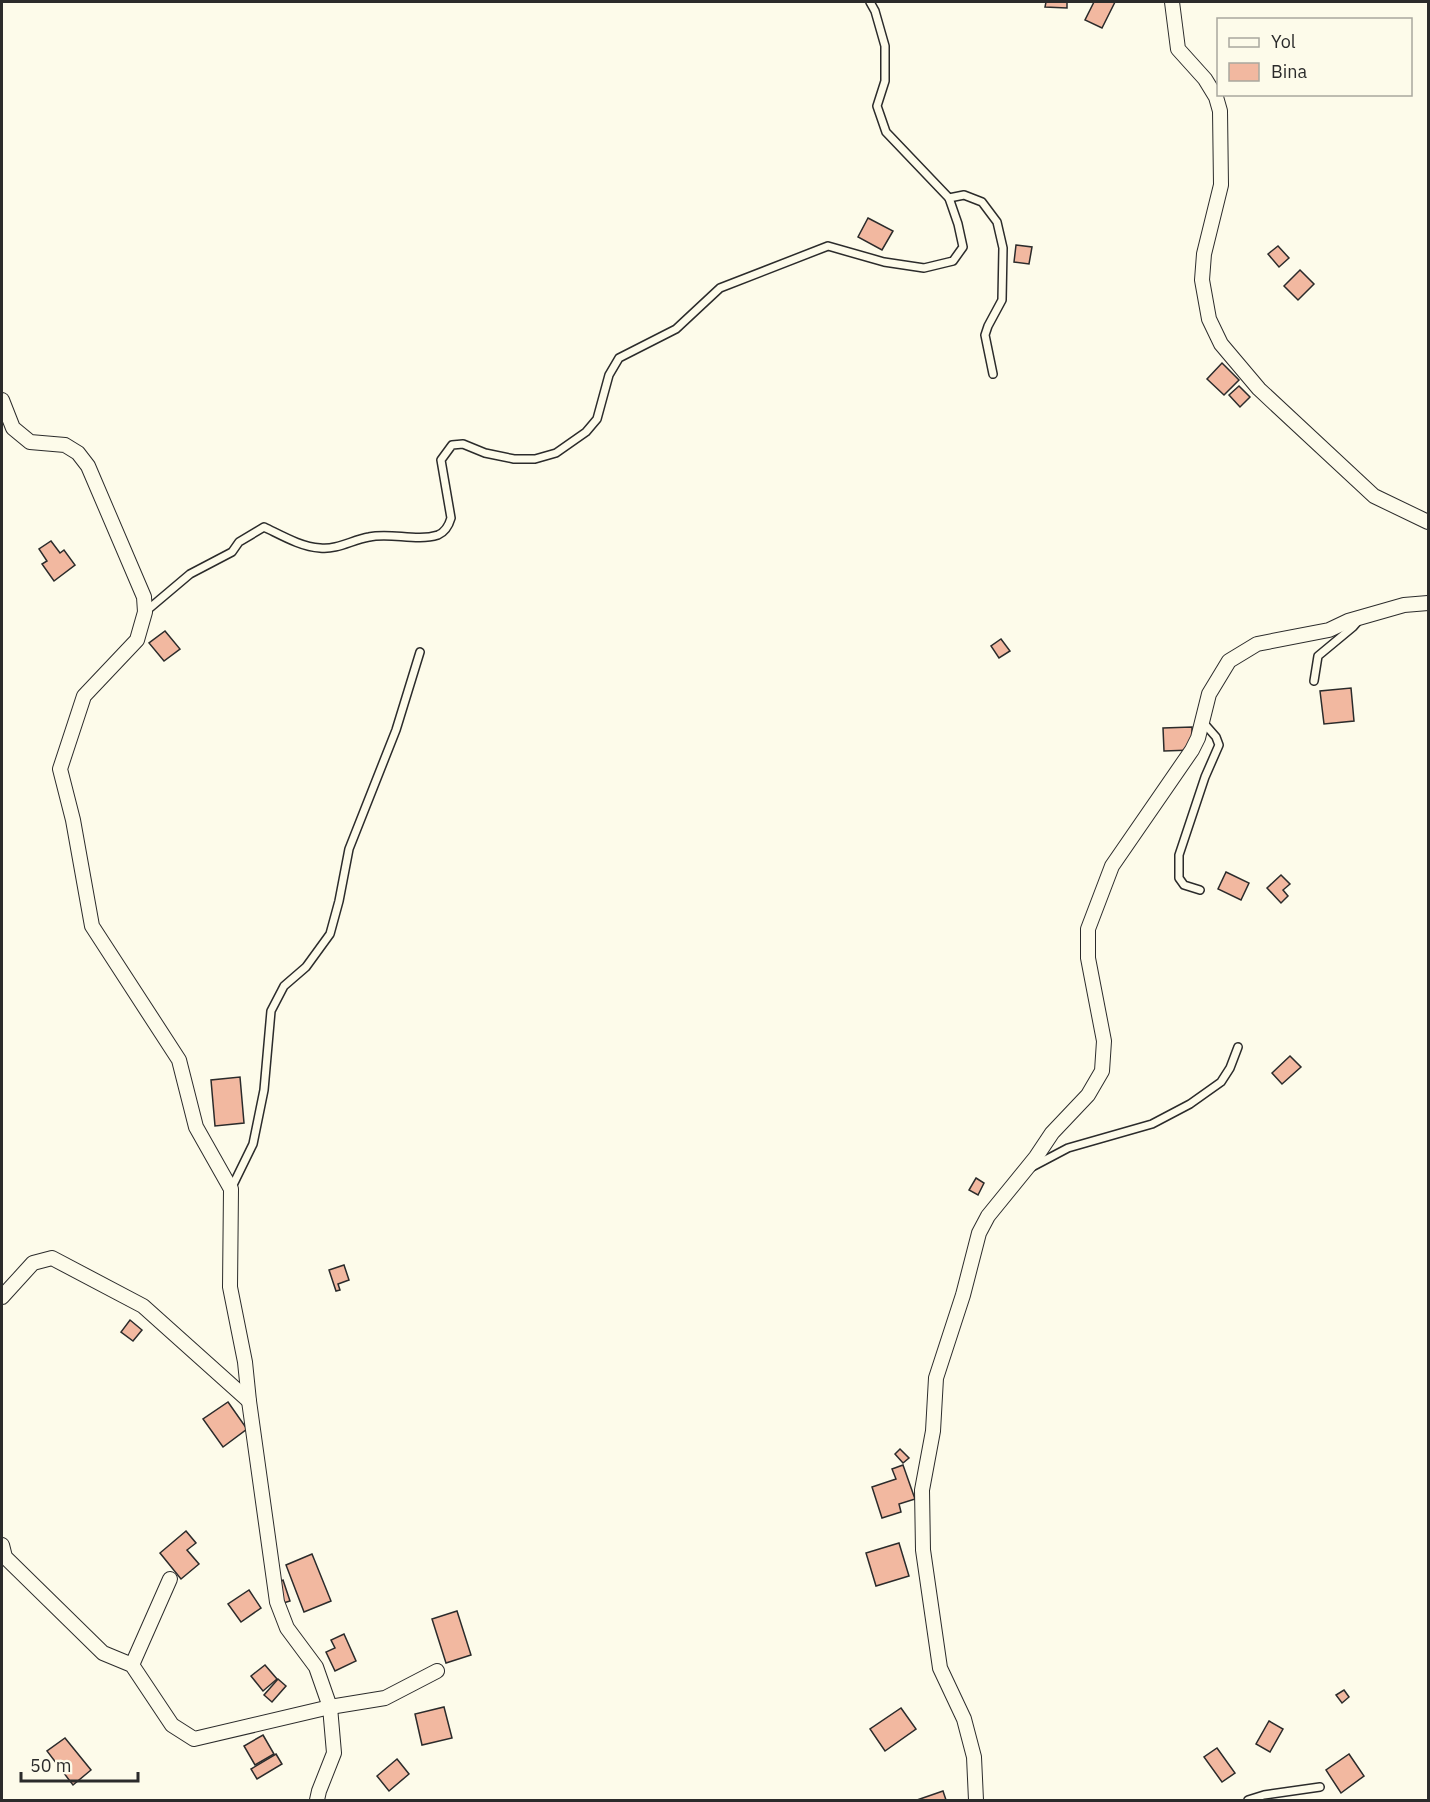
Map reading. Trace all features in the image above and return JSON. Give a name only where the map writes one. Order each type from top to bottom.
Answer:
[{"type":"street","points":[[1172,2],[1178,49],[1205,79],[1216,97],[1220,111],[1221,185],[1204,255],[1202,280],[1209,319],[1221,344],[1259,389],[1374,496],[1428,522]]},
{"type":"street","points":[[2,400],[13,428],[30,442],[66,445],[78,453],[88,466],[144,597],[145,612],[137,640],[84,696],[60,769],[73,820],[92,926],[179,1060],[196,1127],[231,1189],[230,1287],[245,1362],[277,1602],[287,1628],[316,1666],[330,1707],[334,1753],[317,1800]]},
{"type":"street","points":[[976,1800],[974,1757],[964,1719],[940,1668],[923,1550],[922,1490],[933,1431],[936,1378],[963,1295],[979,1233],[988,1215],[1025,1171],[1052,1132],[1088,1095],[1102,1071],[1104,1041],[1088,958],[1088,929],[1112,866],[1192,750],[1198,738],[1209,694],[1229,661],[1257,644],[1329,630],[1348,621],[1404,605],[1428,603]]},
{"type":"street","points":[[2,1297],[33,1263],[52,1258],[142,1306],[249,1401]]},
{"type":"street","points":[[2,1545],[5,1557],[103,1653],[132,1665],[172,1725],[194,1738],[330,1707],[385,1698],[437,1671]]},
{"type":"street","points":[[132,1665],[170,1579]]},
{"type":"lane","points":[[145,612],[190,574],[232,552],[238,542],[264,527],[307,546],[320,549],[339,547],[369,537],[396,535],[423,537],[440,534],[449,525],[451,518],[441,460],[452,445],[463,444],[485,453],[514,459],[535,459],[556,453],[586,432],[597,419],[609,375],[619,358],[676,329],[720,288],[828,246],[884,262],[924,268],[953,261],[963,247],[950,198],[886,132],[877,106],[885,81],[885,46],[875,11],[870,2]]},
{"type":"lane","points":[[950,198],[964,195],[982,202],[997,222],[1003,248],[1002,300],[985,334],[993,374]]},
{"type":"lane","points":[[1314,681],[1318,656],[1353,627],[1360,618]]},
{"type":"lane","points":[[231,1189],[253,1144],[264,1090],[271,1011],[284,986],[306,968],[330,934],[349,849],[396,730],[420,652]]},
{"type":"lane","points":[[1200,890],[1185,885],[1179,878],[1179,855],[1205,777],[1219,745],[1216,737],[1202,721]]},
{"type":"lane","points":[[1025,1171],[1068,1148],[1152,1124],[1190,1104],[1221,1082],[1239,1047]]},
{"type":"lane","points":[[1248,1800],[1264,1795],[1320,1787]]},
{"type":"building","points":[[1046,2],[1067,2],[1067,8],[1045,7]]},
{"type":"building","points":[[1094,2],[1115,2],[1102,28],[1085,20]]},
{"type":"building","points":[[868,218],[893,231],[882,250],[858,237]]},
{"type":"building","points":[[1016,245],[1032,247],[1029,264],[1014,262]]},
{"type":"building","points":[[1278,246],[1289,258],[1279,267],[1268,254]]},
{"type":"building","points":[[1300,270],[1314,284],[1298,300],[1284,286]]},
{"type":"building","points":[[1222,363],[1239,380],[1224,395],[1207,379]]},
{"type":"building","points":[[1239,386],[1250,397],[1240,407],[1229,395]]},
{"type":"building","points":[[51,541],[60,553],[64,550],[75,565],[54,581],[42,564],[47,561],[39,549]]},
{"type":"building","points":[[165,631],[180,649],[164,661],[149,643]]},
{"type":"building","points":[[1001,639],[1010,651],[999,658],[991,646]]},
{"type":"building","points":[[1351,688],[1354,721],[1324,724],[1320,691]]},
{"type":"building","points":[[1192,727],[1192,750],[1164,751],[1163,728]]},
{"type":"building","points":[[1226,872],[1249,883],[1241,900],[1218,889]]},
{"type":"building","points":[[1281,875],[1290,884],[1283,890],[1288,896],[1281,903],[1267,888]]},
{"type":"building","points":[[1290,1056],[1301,1067],[1282,1084],[1272,1073]]},
{"type":"building","points":[[240,1077],[244,1123],[215,1126],[211,1080]]},
{"type":"building","points":[[976,1178],[984,1183],[978,1195],[969,1190]]},
{"type":"building","points":[[344,1265],[349,1280],[338,1284],[340,1290],[336,1291],[329,1270]]},
{"type":"building","points":[[130,1320],[142,1330],[133,1341],[121,1332]]},
{"type":"building","points":[[228,1402],[247,1429],[223,1447],[203,1419]]},
{"type":"building","points":[[900,1449],[909,1458],[903,1463],[895,1454]]},
{"type":"building","points":[[903,1465],[915,1499],[899,1504],[901,1512],[882,1518],[872,1487],[896,1479],[892,1469]]},
{"type":"building","points":[[186,1531],[196,1543],[187,1550],[199,1564],[181,1579],[160,1553]]},
{"type":"building","points":[[899,1543],[909,1576],[876,1586],[866,1553]]},
{"type":"building","points":[[312,1554],[331,1601],[304,1612],[286,1565]]},
{"type":"building","points":[[283,1580],[290,1601],[280,1604],[276,1584]]},
{"type":"building","points":[[249,1590],[261,1608],[241,1622],[228,1604]]},
{"type":"building","points":[[457,1611],[471,1655],[446,1663],[432,1619]]},
{"type":"building","points":[[344,1634],[356,1661],[335,1671],[326,1652],[335,1648],[331,1640]]},
{"type":"building","points":[[265,1665],[277,1679],[263,1691],[251,1676]]},
{"type":"building","points":[[278,1679],[286,1686],[272,1702],[264,1695]]},
{"type":"building","points":[[1344,1690],[1349,1697],[1342,1703],[1336,1695]]},
{"type":"building","points":[[444,1707],[452,1738],[422,1745],[415,1714]]},
{"type":"building","points":[[901,1708],[916,1729],[885,1751],[870,1729]]},
{"type":"building","points":[[1269,1721],[1283,1729],[1270,1752],[1256,1744]]},
{"type":"building","points":[[263,1735],[274,1754],[255,1765],[244,1746]]},
{"type":"building","points":[[65,1738],[91,1770],[73,1785],[47,1751]]},
{"type":"building","points":[[1217,1748],[1235,1773],[1222,1782],[1204,1757]]},
{"type":"building","points":[[276,1754],[282,1764],[257,1779],[251,1769]]},
{"type":"building","points":[[1349,1754],[1364,1776],[1341,1793],[1326,1770]]},
{"type":"building","points":[[397,1759],[409,1774],[389,1791],[377,1776]]},
{"type":"building","points":[[943,1791],[946,1800],[917,1800]]}]
